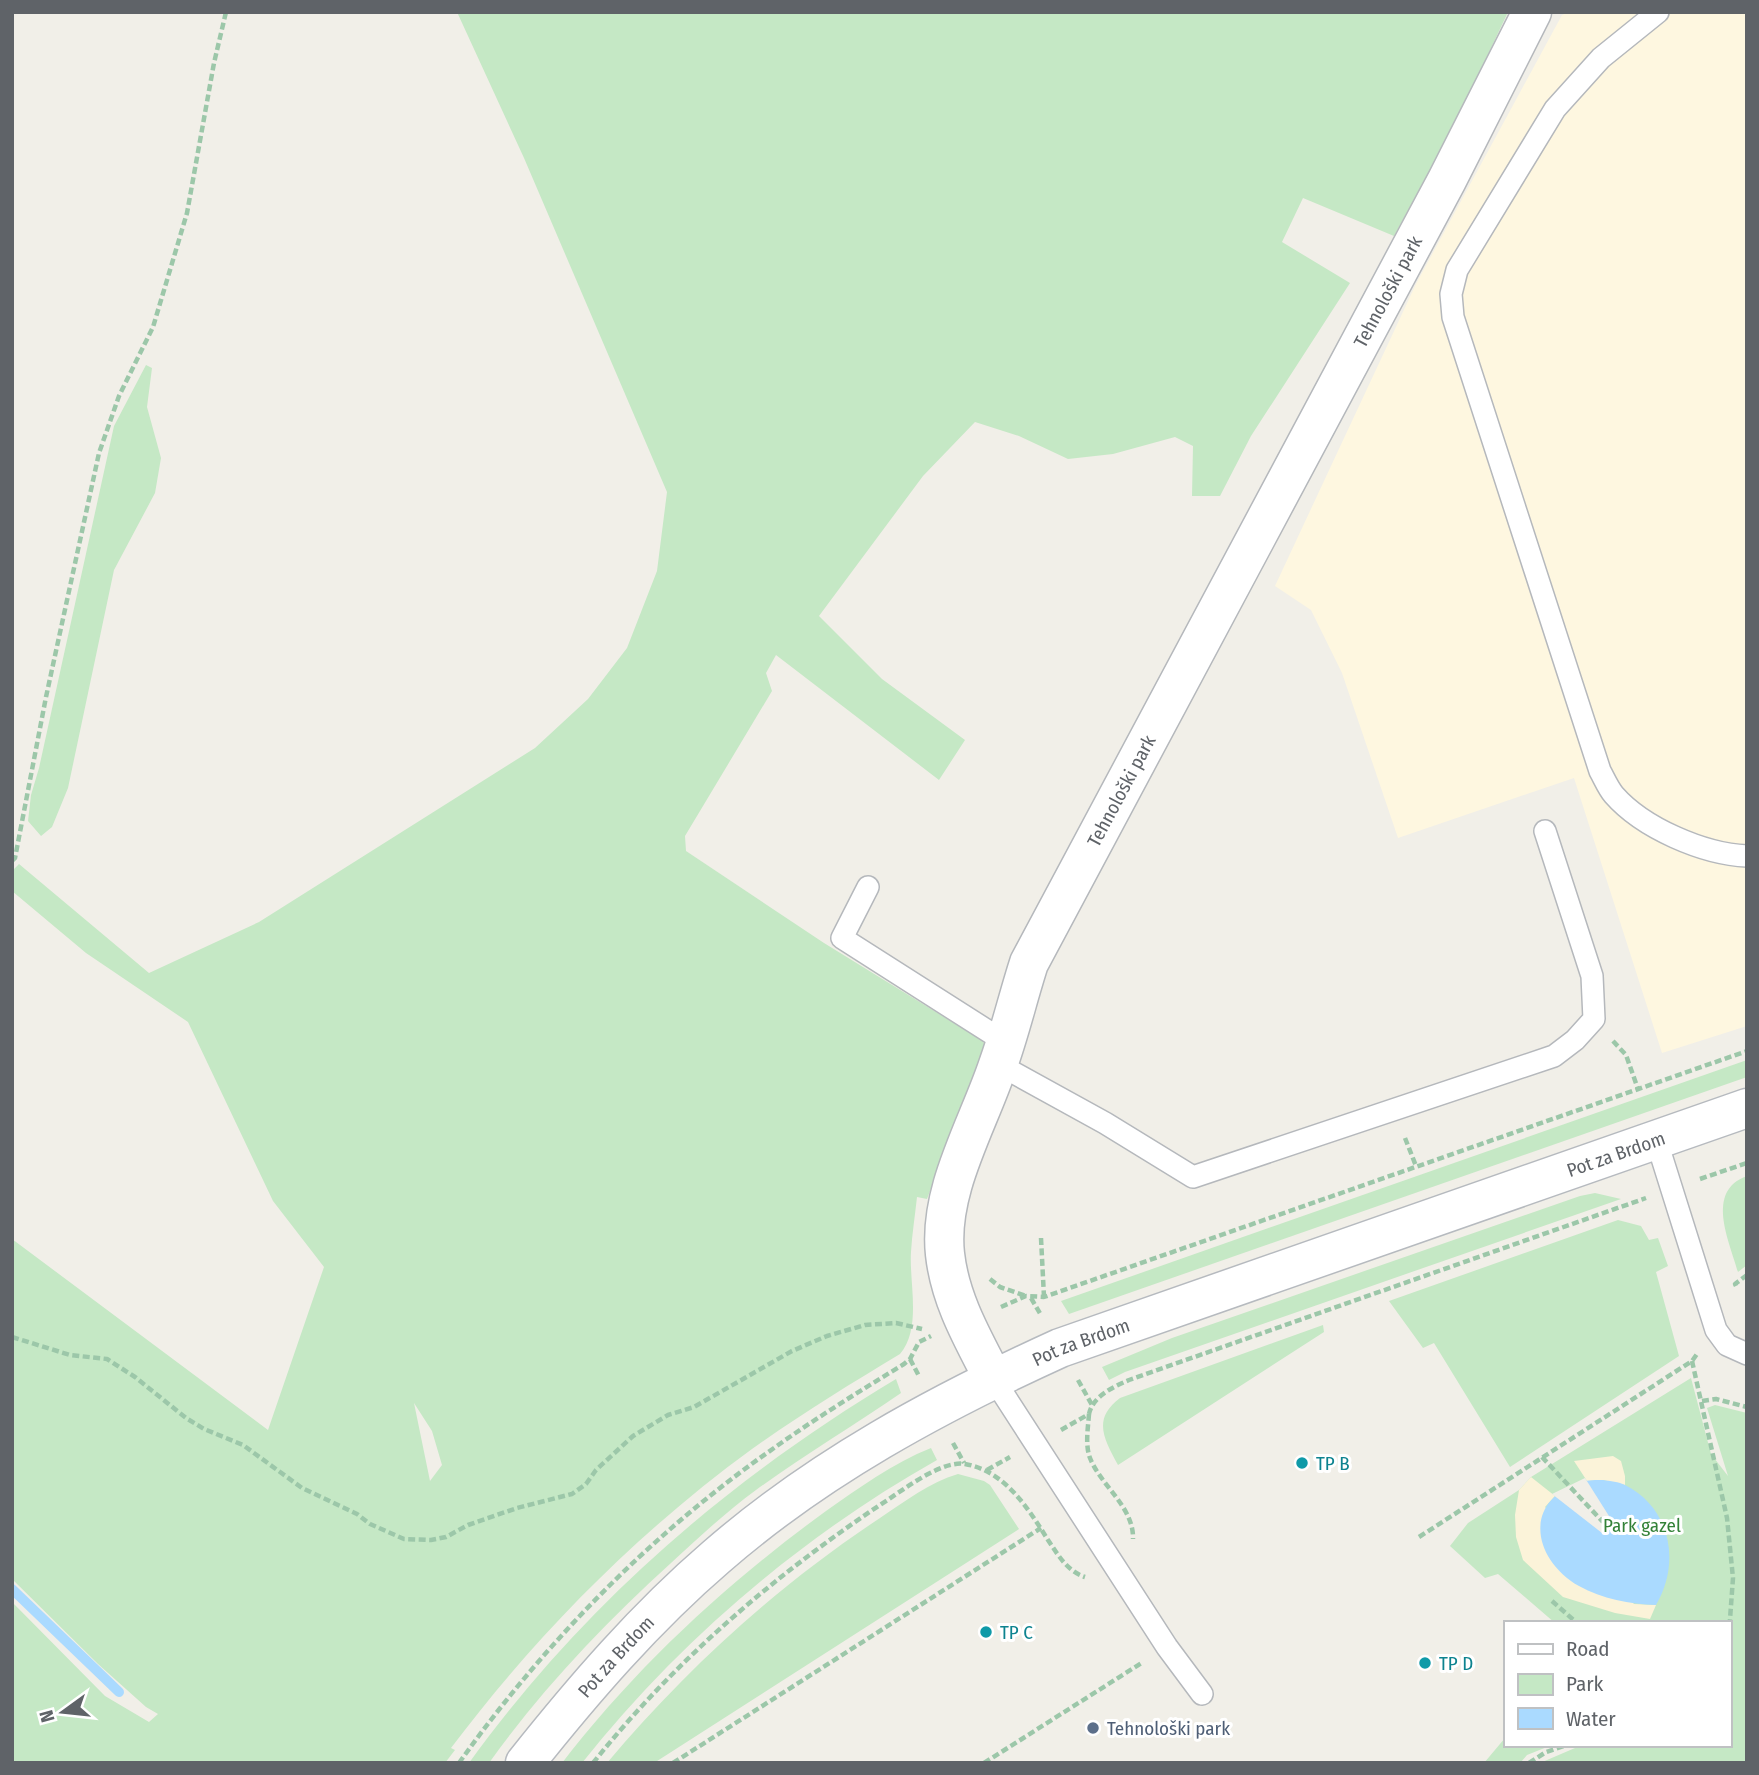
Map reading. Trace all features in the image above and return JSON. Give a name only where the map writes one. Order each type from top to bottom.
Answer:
[{"type":"street","name":"Tehnološki park","points":[[993,1378],[964,1323],[953,1294],[945,1253],[946,1212],[953,1185],[1002,1053],[1030,963],[1046,928],[1447,180],[1532,12]]},
{"type":"street","name":"Pot za Brdom","points":[[525,1763],[578,1697],[664,1605],[716,1556],[859,1451],[993,1378],[1060,1348],[1747,1108]]},
{"type":"lane","points":[[1658,12],[1601,58],[1555,109],[1457,270],[1451,294],[1453,317],[1600,771],[1606,782],[1613,794],[1646,822],[1695,845],[1747,856]]},
{"type":"lane","points":[[868,887],[842,938],[1002,1053],[1105,1123],[1193,1177],[1554,1056],[1575,1040],[1594,1019],[1592,975],[1545,831]]},
{"type":"lane","points":[[1656,1139],[1716,1330],[1727,1345],[1747,1354]]},
{"type":"lane","name":"Tehnološki park","points":[[993,1378],[1167,1647],[1202,1694]]},
{"type":"path","points":[[12,861],[15,858],[99,453],[119,396],[153,327],[187,213],[226,12]]},
{"type":"path","points":[[994,1310],[1026,1296],[1044,1297],[1747,1051]]},
{"type":"path","points":[[1626,1055],[1638,1089]]},
{"type":"path","points":[[1715,1174],[1747,1163]]},
{"type":"path","points":[[593,1763],[692,1653],[790,1569],[846,1527],[940,1468],[964,1464],[995,1474],[1020,1498],[1060,1559],[1078,1575],[1127,1585],[1133,1532],[1130,1520],[1090,1458],[1088,1443],[1092,1405],[1109,1390],[1129,1380],[1624,1206]]},
{"type":"path","points":[[1041,1238],[1044,1297]]},
{"type":"path","points":[[1031,1297],[1045,1322]]},
{"type":"path","points":[[12,1337],[70,1356],[107,1359],[135,1377],[187,1418],[204,1429],[243,1445],[302,1488],[357,1514],[370,1524],[404,1538],[431,1540],[446,1537],[468,1525],[517,1508],[572,1494],[586,1484],[596,1470],[633,1436],[668,1415],[694,1407],[792,1351],[827,1336],[865,1325],[896,1323],[922,1329]]},
{"type":"path","points":[[1419,1537],[1692,1361],[1716,1330]]},
{"type":"path","points":[[910,1359],[918,1375]]},
{"type":"path","points":[[1692,1361],[1727,1518],[1733,1578],[1730,1621]]},
{"type":"path","points":[[1079,1383],[1092,1405]]},
{"type":"path","points":[[1702,1401],[1716,1399],[1747,1407]]},
{"type":"path","points":[[1066,1427],[1089,1414]]},
{"type":"path","points":[[954,1443],[964,1464]]},
{"type":"path","points":[[1542,1457],[1603,1522]]},
{"type":"path","points":[[986,1470],[1003,1461]]},
{"type":"path","points":[[673,1763],[1041,1528]]},
{"type":"path","points":[[1552,1601],[1575,1621]]},
{"type":"path","points":[[984,1763],[1167,1647]]},
{"type":"path","points":[[1529,1763],[1546,1752],[1561,1747]]},
{"type":"shaded area","points":[[1569,12],[1747,12],[1747,1026],[1662,1053],[1574,778],[1398,838],[1342,673],[1311,610],[1275,586],[1416,284],[1562,15]]},
{"type":"green space","points":[[457,12],[1508,12],[1452,131],[1394,236],[1303,198],[1282,242],[1350,283],[1251,436],[1220,496],[1192,496],[1193,446],[1175,437],[1113,454],[1068,459],[1019,436],[975,422],[923,476],[819,616],[882,679],[965,740],[939,780],[776,655],[766,673],[772,691],[685,836],[686,851],[824,943],[983,1041],[985,1046],[927,1199],[917,1197],[911,1252],[913,1318],[907,1343],[900,1354],[752,1449],[629,1550],[518,1665],[451,1748],[455,1750],[445,1763],[12,1763],[12,1602],[105,1696],[149,1722],[158,1714],[146,1707],[98,1664],[12,1579],[12,1239],[268,1430],[324,1267],[273,1201],[188,1022],[86,953],[12,891],[12,871],[19,864],[149,973],[259,922],[535,748],[588,699],[627,648],[657,571],[667,492],[524,158]],"holes":[[[414,1403],[432,1431],[442,1465],[430,1481]]]},
{"type":"green space","points":[[146,365],[152,368],[147,407],[161,458],[155,493],[114,570],[68,788],[52,827],[41,836],[28,821],[31,795],[114,426]]},
{"type":"green space","points":[[1747,1060],[1747,1077],[1069,1314],[1061,1301]]},
{"type":"green space","points":[[1747,1176],[1747,1265],[1738,1272],[1726,1232],[1723,1205],[1734,1183]]},
{"type":"green space","points":[[1595,1193],[1621,1199],[1125,1372],[1109,1380],[1102,1367],[1172,1338]]},
{"type":"green space","points":[[1618,1220],[1641,1226],[1649,1240],[1658,1238],[1668,1266],[1656,1272],[1679,1356],[1510,1467],[1434,1343],[1423,1348],[1389,1301]]},
{"type":"green space","points":[[1323,1325],[1324,1332],[1118,1465],[1108,1447],[1103,1422],[1111,1406],[1120,1398]]},
{"type":"green space","name":"Park gazel","points":[[1691,1378],[1711,1454],[1728,1476],[1707,1408],[1715,1405],[1747,1413],[1747,1763],[1540,1763],[1577,1747],[1731,1747],[1731,1621],[1553,1621],[1498,1574],[1485,1578],[1450,1546],[1468,1523],[1519,1490],[1531,1477]]},
{"type":"green space","points":[[896,1379],[901,1393],[734,1507],[646,1586],[575,1658],[530,1709],[489,1763],[469,1763],[513,1705],[560,1650],[610,1598],[663,1549],[775,1459]]},
{"type":"green space","points":[[931,1448],[937,1460],[838,1522],[745,1594],[659,1675],[582,1763],[562,1763],[652,1660],[754,1567],[864,1485],[890,1468]]},
{"type":"green space","points":[[958,1474],[990,1485],[1019,1529],[654,1763],[607,1763],[701,1662],[769,1601],[842,1544],[898,1506],[927,1487]]},
{"type":"green space","points":[[1504,1739],[1504,1747],[1547,1747],[1527,1755],[1520,1763],[1484,1763]]},
{"type":"sand","points":[[1613,1456],[1621,1461],[1625,1485],[1603,1480],[1587,1481],[1574,1461]]},
{"type":"sand","points":[[1531,1477],[1555,1496],[1545,1507],[1634,1604],[1656,1605],[1650,1619],[1615,1613],[1563,1597],[1523,1560],[1516,1537],[1515,1515],[1519,1490]]},
{"type":"water","points":[[1603,1480],[1623,1484],[1641,1495],[1662,1522],[1667,1538],[1668,1572],[1656,1605],[1616,1600],[1579,1586],[1563,1575],[1543,1546],[1540,1531],[1542,1516],[1550,1502],[1563,1491],[1582,1482]]},
{"type":"pier","points":[[1585,1478],[1614,1524],[1602,1533],[1552,1494]]},
{"type":"waterway","points":[[12,1589],[119,1692]]},
{"type":"place","name":"TP B","points":[[1302,1463]]},
{"type":"place","name":"TP C","points":[[986,1632]]},
{"type":"place","name":"TP D","points":[[1425,1663]]},
{"type":"place","name":"Tehnološki park","points":[[1093,1728]]}]
